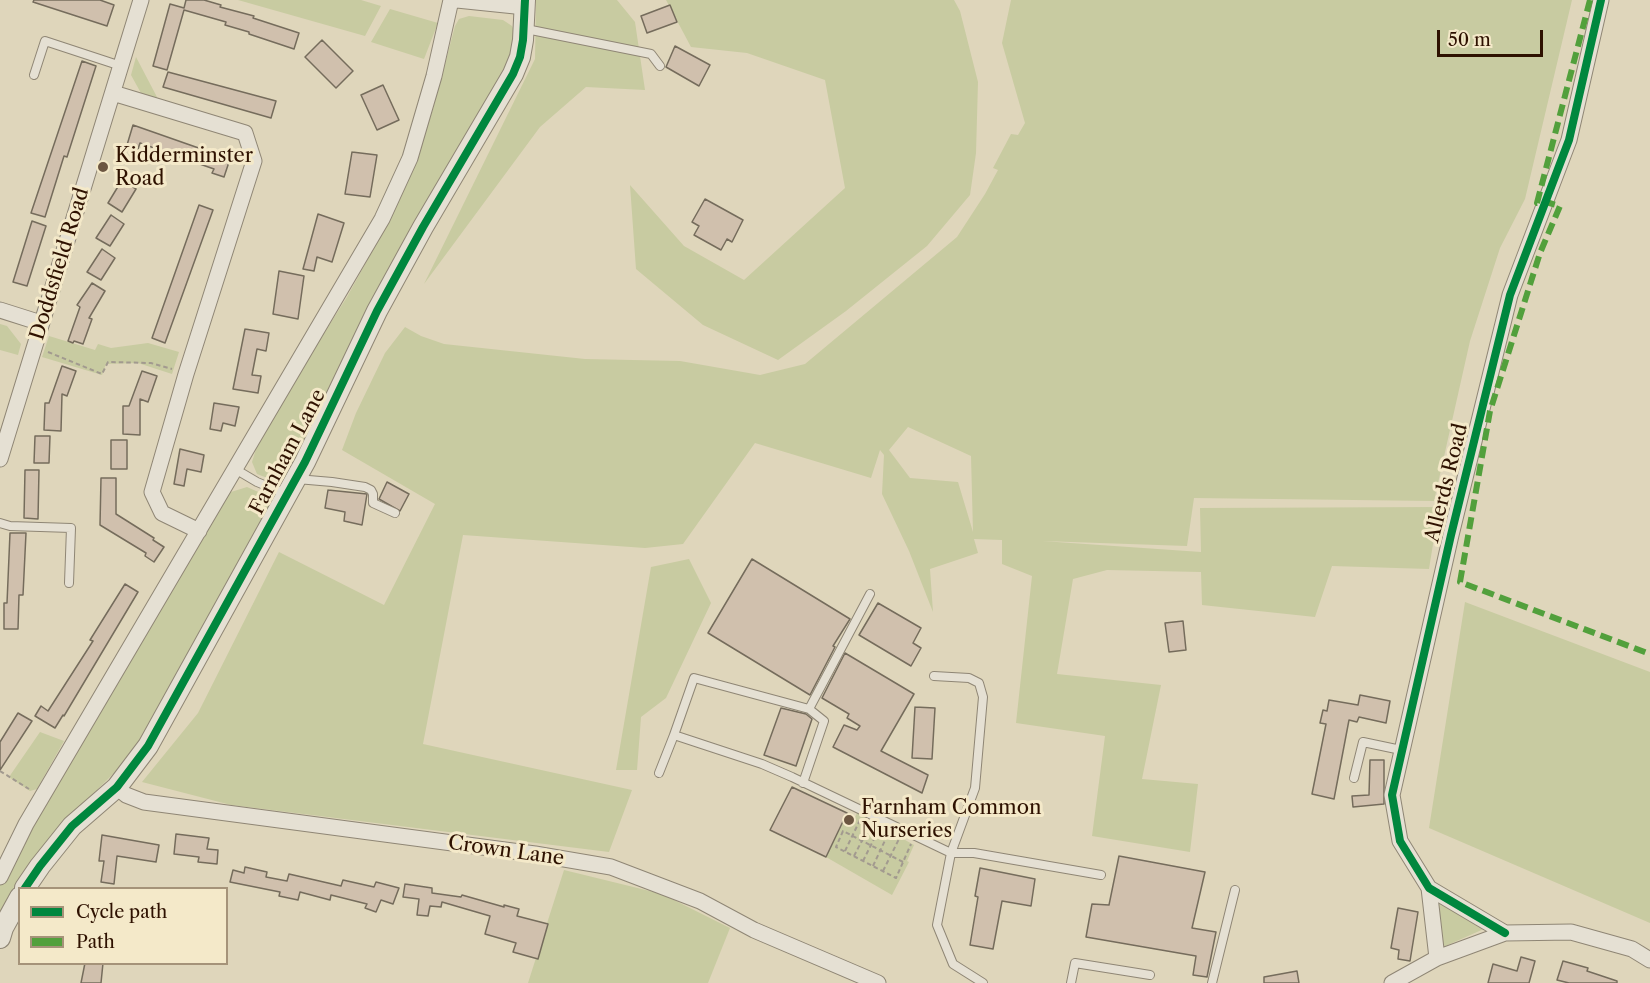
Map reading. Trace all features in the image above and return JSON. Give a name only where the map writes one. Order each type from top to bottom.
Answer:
[{"type":"street","name":"Doddsfield Road","points":[[0,459],[141,0]]},
{"type":"street","points":[[0,877],[26,824],[381,219],[410,158],[434,76],[451,0]]},
{"type":"street","points":[[457,0],[525,3]]},
{"type":"street","name":"Allerds Road","points":[[1437,958],[1429,888],[1400,841],[1392,795],[1454,524],[1510,295],[1569,140],[1601,0]]},
{"type":"street","name":"Farnham Lane","points":[[26,887],[72,826],[117,787],[148,746],[305,462],[377,311],[423,227],[513,75],[520,57],[525,3]]},
{"type":"street","points":[[113,93],[245,133],[254,161],[186,374],[152,492],[162,513],[199,531]]},
{"type":"street","points":[[0,310],[41,323]]},
{"type":"street","name":"Crown Lane","points":[[117,787],[126,795],[144,802],[536,854],[611,867],[700,901],[754,930],[878,983]]},
{"type":"street","name":"Allerds Road","points":[[1429,888],[1505,933]]},
{"type":"street","points":[[0,938],[18,901]]},
{"type":"street","points":[[1392,983],[1437,958],[1505,933],[1571,932],[1632,949],[1650,960]]},
{"type":"lane","points":[[524,28],[651,54],[660,66]]},
{"type":"lane","points":[[34,75],[45,41],[121,66]]},
{"type":"lane","points":[[235,470],[257,482],[291,487],[333,482],[365,487],[371,490],[373,502],[377,506],[395,513]]},
{"type":"lane","points":[[0,523],[10,526],[71,528],[69,583]]},
{"type":"lane","points":[[809,709],[870,594]]},
{"type":"lane","points":[[934,676],[969,678],[979,683],[983,697],[975,788],[951,853],[937,925],[953,964],[983,983]]},
{"type":"lane","points":[[659,773],[694,678],[809,709],[824,721],[803,783]]},
{"type":"lane","points":[[674,735],[762,764],[951,853],[974,853],[1101,875]]},
{"type":"lane","points":[[1354,778],[1363,742],[1401,750]]},
{"type":"lane","points":[[1212,983],[1235,890]]},
{"type":"lane","points":[[1071,983],[1076,963],[1150,975]]},
{"type":"path","points":[[34,347],[102,374],[108,362],[151,363],[186,374]]},
{"type":"path","points":[[0,771],[42,797]]},
{"type":"path","points":[[845,851],[860,820]]},
{"type":"path","points":[[854,856],[870,825]]},
{"type":"path","points":[[863,861],[879,829]]},
{"type":"path","points":[[903,862],[843,831],[836,847],[896,878],[915,836]]},
{"type":"path","points":[[873,866],[888,834]]},
{"type":"path","points":[[883,871],[899,839]]},
{"type":"green space","points":[[238,0],[361,0],[381,6],[365,36]]},
{"type":"green space","points":[[536,0],[617,0],[635,22],[645,90],[586,87],[540,127],[424,284],[535,59]]},
{"type":"green space","points":[[666,0],[954,0],[960,11],[978,82],[976,153],[970,195],[927,246],[846,311],[778,360],[703,325],[636,269],[630,185],[684,246],[744,280],[845,188],[825,80],[747,53],[691,47]]},
{"type":"green space","points":[[1011,0],[1572,0],[1525,199],[1500,248],[1470,341],[1434,501],[1194,498],[1187,546],[1042,541],[1201,552],[1200,508],[1439,507],[1429,569],[1332,566],[1315,617],[1202,605],[1201,572],[1107,570],[1073,579],[1057,674],[1161,685],[1142,779],[1198,784],[1190,852],[1092,836],[1105,736],[1016,723],[1032,576],[1002,564],[1002,540],[974,539],[978,553],[930,569],[933,612],[909,551],[882,494],[884,455],[880,450],[871,478],[755,443],[683,544],[645,548],[463,535],[423,744],[632,790],[609,852],[231,805],[142,782],[198,713],[279,552],[384,605],[435,504],[342,450],[356,413],[385,353],[405,327],[421,336],[444,344],[585,359],[680,361],[760,375],[805,364],[957,237],[985,194],[998,170],[993,168],[1011,134],[1018,135],[1025,123],[1002,43]],"holes":[[[908,427],[971,456],[973,532],[958,482],[910,478],[889,450]]]},
{"type":"green space","points":[[390,9],[438,23],[424,59],[371,42]]},
{"type":"green space","points":[[469,16],[503,20],[512,26],[517,37],[516,52],[298,468],[285,476],[270,479],[257,474],[252,462],[256,449],[347,297],[391,217],[414,167],[433,109],[455,26],[459,19]]},
{"type":"green space","points":[[136,57],[158,99],[142,95],[131,75]]},
{"type":"green space","points":[[0,324],[7,326],[21,344],[18,355],[0,350]]},
{"type":"green space","points":[[49,336],[95,350],[98,344],[111,348],[148,343],[179,352],[172,374],[138,363],[106,364],[102,375],[42,357]]},
{"type":"green space","points":[[247,487],[265,495],[269,502],[268,515],[234,570],[144,738],[131,756],[51,836],[15,887],[0,916],[0,884],[223,500],[231,492]]},
{"type":"green space","points":[[689,559],[711,603],[666,698],[641,717],[637,770],[616,770],[651,567]]},
{"type":"green space","points":[[1465,602],[1650,672],[1650,923],[1429,828]]},
{"type":"green space","points":[[40,732],[64,741],[37,789],[30,791],[9,777]]},
{"type":"green space","points":[[857,813],[914,845],[907,861],[909,862],[892,895],[826,857],[843,823],[851,826]]},
{"type":"green space","points":[[564,870],[662,894],[730,928],[708,983],[528,983]]},
{"type":"green space","points":[[1439,902],[1486,928],[1441,948]]},
{"type":"building","points":[[34,0],[100,0],[114,5],[107,26],[33,2]]},
{"type":"building","points":[[186,0],[204,0],[299,33],[294,49],[225,25],[226,22],[184,10],[167,70],[153,66],[170,4],[184,8]]},
{"type":"building","points":[[670,5],[677,22],[647,33],[641,16]]},
{"type":"building","points":[[322,40],[353,71],[336,88],[305,57]]},
{"type":"building","points":[[675,46],[710,65],[699,86],[666,67]]},
{"type":"building","points":[[82,61],[96,66],[67,157],[64,156],[45,217],[31,213]]},
{"type":"building","points":[[168,72],[276,101],[271,118],[163,87]]},
{"type":"building","points":[[383,85],[399,120],[377,130],[361,95]]},
{"type":"building","points":[[133,125],[230,159],[224,177],[212,173],[214,169],[140,143],[138,149],[127,145]]},
{"type":"building","points":[[352,152],[377,155],[370,197],[345,194]]},
{"type":"building","points":[[122,180],[136,189],[122,212],[108,203]]},
{"type":"building","points":[[705,199],[743,220],[732,242],[727,239],[721,250],[694,235],[699,226],[692,222]]},
{"type":"building","points":[[199,205],[213,210],[165,343],[152,338]]},
{"type":"building","points":[[318,214],[344,223],[332,262],[317,257],[314,271],[303,269]]},
{"type":"building","points":[[111,215],[124,224],[110,246],[96,238]]},
{"type":"building","points":[[32,221],[46,226],[27,286],[13,282]]},
{"type":"building","points":[[102,249],[115,258],[101,280],[87,272]]},
{"type":"building","points":[[279,271],[304,276],[298,319],[273,314]]},
{"type":"building","points":[[92,283],[105,291],[89,318],[92,319],[83,344],[74,341],[73,343],[68,341],[80,307],[77,305]]},
{"type":"building","points":[[245,329],[269,333],[266,351],[257,349],[252,375],[261,376],[258,393],[233,389]]},
{"type":"building","points":[[62,366],[76,371],[67,396],[62,394],[61,431],[44,430],[45,403],[49,403]]},
{"type":"building","points":[[142,371],[157,376],[148,402],[140,399],[140,435],[123,434],[123,406],[129,406]]},
{"type":"building","points":[[214,403],[239,407],[235,426],[223,423],[221,431],[210,429]]},
{"type":"building","points":[[35,436],[50,436],[49,463],[34,463]]},
{"type":"building","points":[[111,440],[127,440],[127,469],[111,469]]},
{"type":"building","points":[[180,449],[204,455],[201,472],[187,469],[184,486],[174,484]]},
{"type":"building","points":[[25,470],[39,470],[38,519],[24,518]]},
{"type":"building","points":[[101,478],[116,478],[116,514],[164,547],[154,562],[145,556],[146,553],[100,525]]},
{"type":"building","points":[[387,482],[409,494],[400,511],[379,499]]},
{"type":"building","points":[[328,490],[367,494],[362,525],[344,521],[345,512],[325,508]]},
{"type":"building","points":[[10,533],[26,533],[23,595],[19,595],[18,629],[4,629]]},
{"type":"building","points":[[752,559],[850,619],[833,646],[835,647],[810,695],[708,633]]},
{"type":"building","points":[[125,584],[138,592],[55,728],[35,716],[41,706],[48,711],[93,641],[90,640]]},
{"type":"building","points":[[878,603],[921,628],[913,643],[921,648],[911,666],[859,635]]},
{"type":"building","points":[[1183,621],[1186,650],[1169,652],[1165,623]]},
{"type":"building","points":[[845,653],[914,694],[881,751],[928,775],[922,793],[833,747],[844,725],[857,730],[860,726],[847,718],[849,714],[822,698]]},
{"type":"building","points":[[1360,695],[1390,701],[1386,723],[1359,717],[1357,722],[1349,720],[1334,799],[1312,794],[1326,724],[1320,723],[1323,710],[1327,711],[1329,700],[1358,705]]},
{"type":"building","points":[[915,707],[935,708],[932,759],[912,758]]},
{"type":"building","points":[[781,708],[806,714],[812,719],[796,766],[764,755]]},
{"type":"building","points":[[18,713],[32,721],[0,770],[0,742]]},
{"type":"building","points":[[1370,760],[1384,760],[1384,804],[1353,807],[1352,796],[1369,795]]},
{"type":"building","points":[[792,787],[847,813],[826,857],[770,830]]},
{"type":"building","points":[[176,834],[209,838],[207,849],[218,850],[217,864],[198,862],[199,857],[174,854]]},
{"type":"building","points":[[102,835],[159,845],[156,862],[117,856],[114,884],[101,882],[104,861],[99,861]]},
{"type":"building","points":[[1119,856],[1205,872],[1192,928],[1216,932],[1207,977],[1193,975],[1196,956],[1086,937],[1092,904],[1109,905]]},
{"type":"building","points":[[245,867],[267,872],[266,877],[287,881],[289,874],[341,886],[343,880],[374,887],[376,882],[399,888],[393,904],[381,900],[376,912],[365,908],[367,904],[331,895],[330,900],[300,892],[298,900],[279,896],[280,892],[230,882],[233,870],[244,873]]},
{"type":"building","points":[[980,868],[1035,879],[1031,906],[1002,901],[993,949],[970,945]]},
{"type":"building","points":[[405,884],[432,888],[432,893],[461,897],[462,895],[519,909],[517,916],[548,924],[538,959],[513,952],[516,943],[485,934],[490,916],[442,902],[441,907],[430,906],[428,916],[417,915],[419,899],[403,897]]},
{"type":"building","points":[[1398,908],[1418,912],[1410,961],[1398,959],[1399,950],[1391,948]]},
{"type":"building","points":[[1521,957],[1535,961],[1529,983],[1488,983],[1493,964],[1517,971]]},
{"type":"building","points":[[1563,961],[1588,968],[1587,971],[1617,981],[1617,983],[1569,983],[1557,980]]},
{"type":"building","points":[[85,965],[103,965],[101,983],[81,983]]},
{"type":"building","points":[[1297,971],[1299,983],[1264,983],[1264,977]]},
{"type":"marked path","points":[[1590,0],[1537,203],[1546,202],[1560,206],[1540,253],[1490,411],[1460,582],[1650,654]]},
{"type":"cycle path","points":[[26,887],[72,826],[117,787],[148,746],[305,462],[377,311],[423,227],[513,74],[520,57],[523,40],[525,0]]},
{"type":"cycle path","points":[[1505,933],[1429,888],[1400,841],[1392,795],[1451,535],[1510,295],[1569,140],[1601,0]]},
{"type":"place","name":"Kidderminster Road","points":[[103,167]]},
{"type":"place","name":"Farnham Common Nurseries","points":[[849,820]]}]
